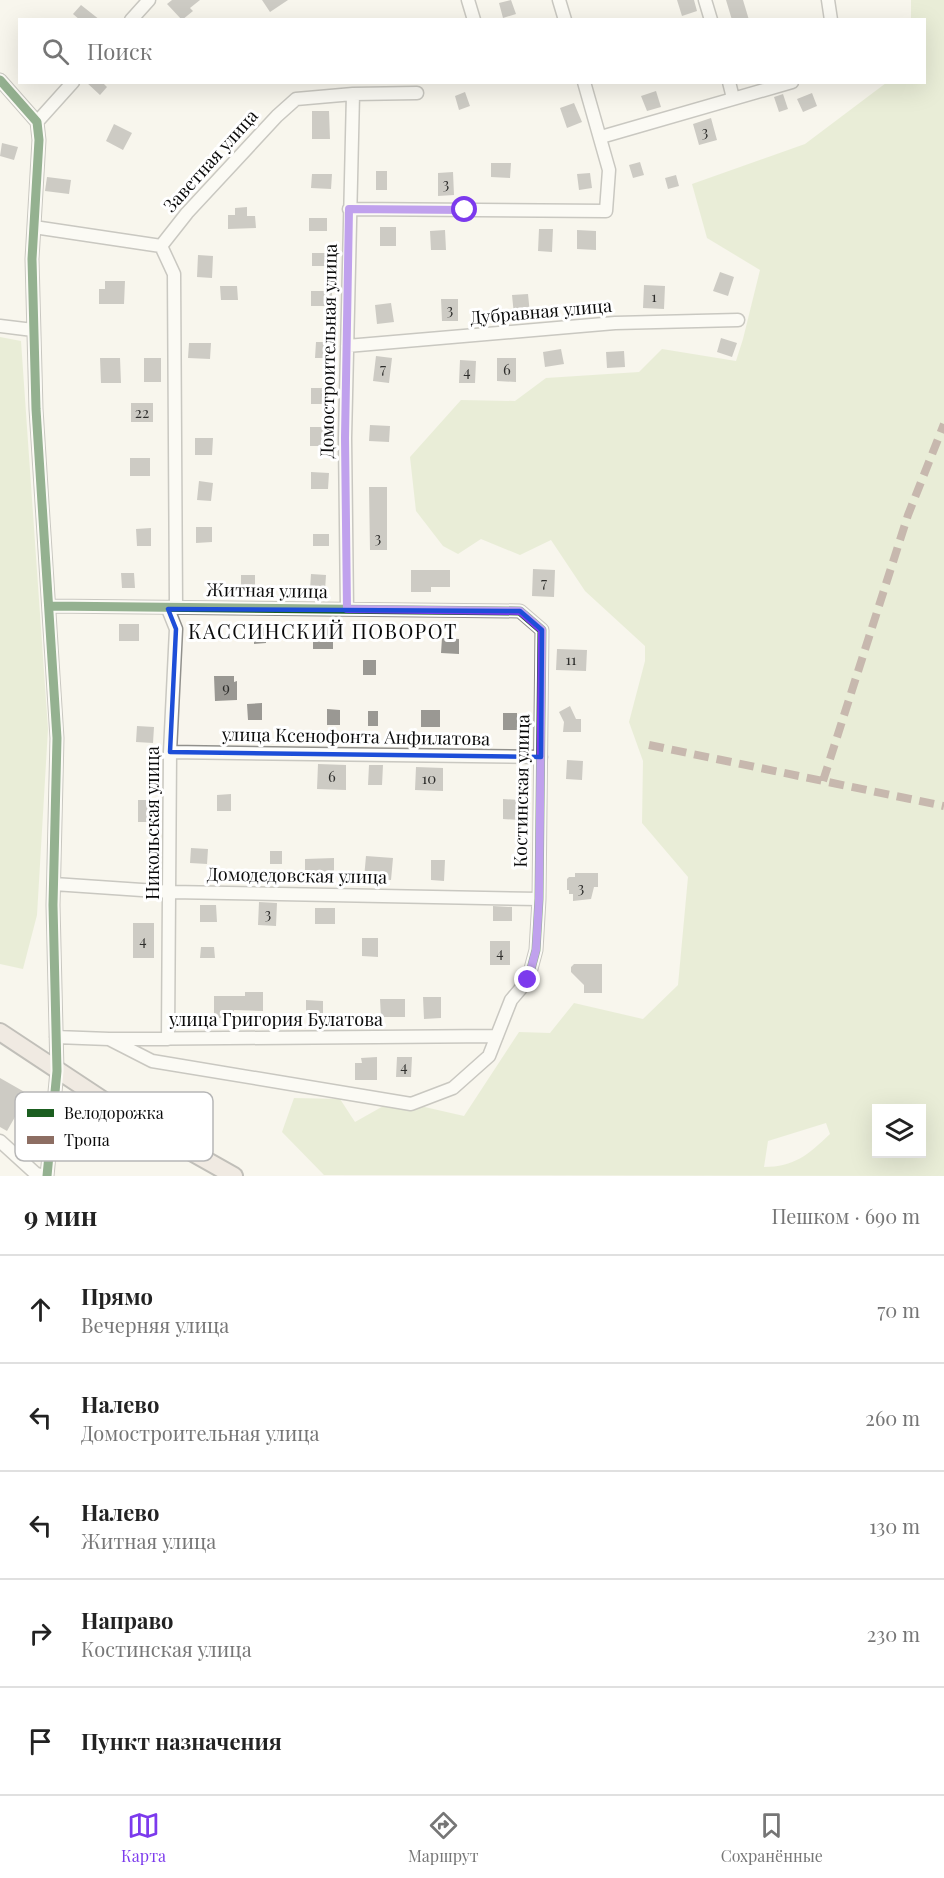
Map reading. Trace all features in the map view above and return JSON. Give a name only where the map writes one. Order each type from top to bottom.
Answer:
[{"type":"highway","points":[[0,1032],[90,1092]]},
{"type":"highway","points":[[207,1161],[234,1176]]},
{"type":"street","points":[[133,18],[149,0]]},
{"type":"street","points":[[468,0],[473,18]]},
{"type":"street","points":[[559,0],[564,18]]},
{"type":"street","points":[[705,0],[710,18]]},
{"type":"street","points":[[828,0],[831,18]]},
{"type":"street","points":[[0,80],[38,122],[39,140],[32,259],[33,330],[57,738],[54,884],[57,1071],[55,1092]]},
{"type":"street","points":[[38,122],[71,84]]},
{"type":"street","points":[[349,209],[606,211],[609,170],[585,84]]},
{"type":"street","points":[[730,84],[733,98]]},
{"type":"street","points":[[601,137],[785,84]]},
{"type":"street","name":"Заветная улица","points":[[161,246],[187,213],[277,116],[296,99],[352,94],[417,93]]},
{"type":"street","name":"Домостроительная улица","points":[[347,609],[345,438],[352,94]]},
{"type":"street","points":[[34,227],[161,246]]},
{"type":"street","name":"Никольская улица","points":[[161,246],[174,274],[172,607],[176,629],[170,752],[171,892],[168,1039]]},
{"type":"street","name":"Дубравная улица","points":[[347,346],[615,323],[738,320]]},
{"type":"street","points":[[0,326],[33,330]]},
{"type":"street","name":"Житная улица","points":[[49,606],[520,611]]},
{"type":"street","name":"Костинская улица","points":[[497,1036],[511,1000],[528,980],[536,950],[539,899],[542,630],[520,611]]},
{"type":"street","name":"улица Ксенофонта Анфилатова","points":[[170,752],[541,757]]},
{"type":"street","name":"Домодедовская улица","points":[[54,884],[171,892],[539,899]]},
{"type":"street","points":[[109,1039],[152,1061],[411,1104],[453,1088],[489,1056],[497,1036]]},
{"type":"street","name":"улица Григория Булатова","points":[[57,1037],[168,1039],[497,1036]]},
{"type":"street","points":[[0,1141],[15,1155]]},
{"type":"street","points":[[22,1161],[35,1173],[45,1176],[47,1161]]},
{"type":"highlighted area","points":[[168,609],[520,611],[542,630],[541,757],[170,752],[176,629]]},
{"type":"green space","points":[[911,0],[944,0],[944,1176],[324,1175],[282,1132],[294,1098],[340,1099],[355,1122],[394,1100],[464,1116],[519,1032],[550,1033],[574,1003],[643,1019],[678,985],[688,877],[642,823],[643,761],[629,722],[645,661],[645,646],[585,591],[551,540],[520,555],[481,539],[458,554],[443,546],[416,511],[410,457],[461,400],[515,401],[546,378],[639,372],[662,349],[736,361],[760,270],[707,238],[692,184],[805,144],[885,84],[926,84],[926,18],[911,18]],"holes":[[[826,1123],[830,1134],[815,1148],[784,1165],[764,1167],[768,1141]]]},
{"type":"green space","points":[[0,337],[21,341],[48,729],[37,915],[23,969],[0,964]]},
{"type":"building","points":[[172,0],[200,0],[190,8],[193,11],[184,18],[180,18],[167,4]]},
{"type":"building","points":[[262,0],[288,0],[270,12]]},
{"type":"building","points":[[511,0],[516,14],[503,18],[499,3]]},
{"type":"building","points":[[677,0],[694,0],[697,11],[682,16]]},
{"type":"building","points":[[726,0],[743,0],[748,18],[731,18]]},
{"type":"building","points":[[81,5],[97,18],[78,18],[73,14]]},
{"type":"building","points":[[88,84],[104,84],[107,87],[100,95]]},
{"type":"building","points":[[656,91],[661,107],[647,111],[641,96]]},
{"type":"building","points":[[465,92],[470,106],[459,110],[455,96]]},
{"type":"building","points":[[812,93],[817,106],[803,112],[797,99]]},
{"type":"building","points":[[783,94],[788,109],[779,112],[774,97]]},
{"type":"building","points":[[574,103],[582,122],[567,128],[560,108]]},
{"type":"building","points":[[312,111],[329,111],[330,139],[312,139]]},
{"type":"building","points":[[711,118],[717,140],[699,145],[693,124]]},
{"type":"building","points":[[114,124],[132,133],[123,150],[106,141]]},
{"type":"building","points":[[2,143],[18,147],[14,160],[0,156]]},
{"type":"building","points":[[640,162],[644,175],[633,178],[629,165]]},
{"type":"building","points":[[491,163],[511,163],[510,178],[491,177]]},
{"type":"building","points":[[376,171],[387,171],[387,190],[376,190]]},
{"type":"building","points":[[453,172],[454,195],[438,196],[438,173]]},
{"type":"building","points":[[590,173],[592,188],[579,190],[577,174]]},
{"type":"building","points":[[312,174],[332,174],[331,189],[311,188]]},
{"type":"building","points":[[676,175],[679,186],[668,189],[665,178]]},
{"type":"building","points":[[47,177],[71,180],[69,194],[45,191]]},
{"type":"building","points":[[247,207],[247,216],[255,216],[256,228],[228,229],[228,215],[235,215],[235,208]]},
{"type":"building","points":[[309,218],[327,218],[327,231],[309,231]]},
{"type":"building","points":[[380,227],[396,227],[396,246],[380,246]]},
{"type":"building","points":[[539,229],[553,229],[552,252],[538,251]]},
{"type":"building","points":[[445,230],[446,250],[431,250],[430,231]]},
{"type":"building","points":[[577,230],[596,231],[596,250],[577,249]]},
{"type":"building","points":[[312,253],[330,253],[330,266],[312,266]]},
{"type":"building","points":[[198,255],[213,256],[212,278],[197,277]]},
{"type":"building","points":[[720,272],[734,277],[728,296],[713,291]]},
{"type":"building","points":[[105,281],[125,281],[124,304],[99,304],[99,289],[105,289]]},
{"type":"building","points":[[644,285],[665,286],[664,309],[643,308]]},
{"type":"building","points":[[220,286],[237,286],[238,300],[221,300]]},
{"type":"building","points":[[311,291],[332,291],[332,306],[311,306]]},
{"type":"building","points":[[528,294],[530,314],[514,315],[512,295]]},
{"type":"building","points":[[441,299],[458,299],[458,321],[442,321]]},
{"type":"building","points":[[391,303],[394,322],[377,324],[375,305]]},
{"type":"building","points":[[721,338],[737,343],[732,357],[717,352]]},
{"type":"building","points":[[316,342],[330,342],[329,358],[315,358]]},
{"type":"building","points":[[189,343],[211,343],[210,359],[188,358]]},
{"type":"building","points":[[561,349],[564,364],[545,367],[543,352]]},
{"type":"building","points":[[624,351],[625,367],[607,368],[606,352]]},
{"type":"building","points":[[376,356],[392,358],[389,383],[373,381]]},
{"type":"building","points":[[100,358],[120,358],[121,383],[101,383]]},
{"type":"building","points":[[144,358],[161,358],[161,382],[144,382]]},
{"type":"building","points":[[497,358],[516,358],[516,382],[497,381]]},
{"type":"building","points":[[460,360],[476,361],[475,383],[459,383]]},
{"type":"building","points":[[311,388],[330,388],[330,404],[311,404]]},
{"type":"building","points":[[131,403],[153,403],[153,422],[131,422]]},
{"type":"building","points":[[370,425],[390,426],[389,442],[369,441]]},
{"type":"building","points":[[310,427],[330,427],[329,446],[310,446]]},
{"type":"building","points":[[195,438],[213,438],[212,455],[195,455]]},
{"type":"building","points":[[130,458],[150,458],[150,476],[130,476]]},
{"type":"building","points":[[311,472],[329,473],[328,489],[311,489]]},
{"type":"building","points":[[199,481],[213,483],[211,501],[197,500]]},
{"type":"building","points":[[369,487],[387,487],[387,550],[370,550]]},
{"type":"building","points":[[196,527],[212,527],[212,542],[196,543]]},
{"type":"building","points":[[151,528],[151,546],[137,546],[136,529]]},
{"type":"building","points":[[313,534],[329,534],[329,546],[313,546]]},
{"type":"building","points":[[533,569],[555,570],[554,597],[532,596]]},
{"type":"building","points":[[411,570],[450,570],[450,587],[431,587],[431,592],[411,592]]},
{"type":"building","points":[[121,573],[134,573],[135,588],[122,588]]},
{"type":"building","points":[[311,574],[326,575],[325,591],[310,590]]},
{"type":"building","points":[[241,575],[255,575],[255,590],[241,591]]},
{"type":"building","points":[[313,623],[333,623],[333,649],[313,649]]},
{"type":"building","points":[[119,624],[139,624],[139,641],[119,641]]},
{"type":"building","points":[[254,625],[266,625],[266,643],[254,644]]},
{"type":"building","points":[[442,638],[459,639],[459,654],[441,653]]},
{"type":"building","points":[[557,649],[587,650],[586,671],[556,670]]},
{"type":"building","points":[[363,660],[376,660],[376,675],[363,675]]},
{"type":"building","points":[[214,676],[234,676],[234,682],[237,681],[237,700],[215,701]]},
{"type":"building","points":[[262,703],[262,720],[248,720],[247,704]]},
{"type":"building","points":[[570,706],[576,719],[581,719],[581,732],[563,732],[564,722],[559,712]]},
{"type":"building","points":[[327,709],[340,710],[340,725],[327,725]]},
{"type":"building","points":[[421,710],[440,710],[440,727],[421,727]]},
{"type":"building","points":[[368,711],[378,711],[378,726],[368,726]]},
{"type":"building","points":[[503,713],[517,713],[517,730],[503,730]]},
{"type":"building","points":[[137,726],[154,727],[153,743],[136,742]]},
{"type":"building","points":[[567,760],[583,761],[582,780],[566,779]]},
{"type":"building","points":[[318,764],[346,765],[346,790],[317,789]]},
{"type":"building","points":[[369,765],[383,765],[382,785],[368,785]]},
{"type":"building","points":[[416,767],[443,768],[443,791],[415,790]]},
{"type":"building","points":[[231,794],[231,811],[217,811],[217,795]]},
{"type":"building","points":[[503,799],[520,800],[520,820],[503,819]]},
{"type":"building","points":[[138,800],[155,800],[155,822],[138,822]]},
{"type":"building","points":[[191,848],[208,849],[207,864],[190,863]]},
{"type":"building","points":[[270,851],[282,851],[282,864],[270,864]]},
{"type":"building","points":[[366,856],[393,858],[391,880],[364,878]]},
{"type":"building","points":[[334,858],[334,875],[305,875],[305,859]]},
{"type":"building","points":[[431,860],[445,860],[444,881],[431,880]]},
{"type":"building","points":[[575,873],[598,873],[598,887],[594,887],[591,899],[573,901],[573,894],[569,894],[567,890],[567,879],[575,877]]},
{"type":"building","points":[[259,902],[277,903],[276,926],[258,925]]},
{"type":"building","points":[[200,905],[216,905],[217,922],[200,922]]},
{"type":"building","points":[[493,906],[512,907],[512,921],[493,921]]},
{"type":"building","points":[[315,908],[335,908],[335,924],[315,924]]},
{"type":"building","points":[[133,923],[154,923],[154,958],[133,958]]},
{"type":"building","points":[[362,938],[378,938],[378,957],[362,956]]},
{"type":"building","points":[[490,941],[510,941],[510,965],[490,965]]},
{"type":"building","points":[[201,947],[214,947],[215,958],[200,958]]},
{"type":"building","points":[[574,964],[602,964],[602,993],[584,993],[584,985],[571,972]]},
{"type":"building","points":[[245,992],[263,992],[263,1011],[234,1010],[234,1013],[227,1014],[227,1018],[214,1018],[214,996],[245,996]]},
{"type":"building","points":[[423,997],[441,997],[441,1018],[424,1019]]},
{"type":"building","points":[[380,999],[405,999],[405,1017],[381,1017]]},
{"type":"building","points":[[306,1000],[323,1001],[323,1017],[306,1016]]},
{"type":"building","points":[[377,1057],[377,1080],[355,1080],[355,1063],[362,1063],[361,1058]]},
{"type":"building","points":[[397,1057],[412,1057],[411,1077],[396,1077]]},
{"type":"building","points":[[0,1078],[24,1092],[15,1092],[15,1117],[7,1131],[0,1127]]},
{"type":"marked path","points":[[823,781],[908,515],[944,424]]},
{"type":"marked path","points":[[649,745],[944,806]]},
{"type":"cycle path","points":[[0,80],[37,122],[39,140],[32,259],[36,409],[57,738],[53,905],[57,1071],[55,1092]]},
{"type":"cycle path","points":[[49,606],[520,611],[542,630],[539,899],[536,950],[528,980]]},
{"type":"cycle path","points":[[47,1176],[48,1161]]},
{"type":"district","name":"КАССИНСКИЙ ПОВОРОТ","points":[[323,632]]},
{"type":"route","points":[[465,210],[349,209],[345,438],[347,609],[520,611],[542,630],[539,899],[536,950],[528,980]]}]
